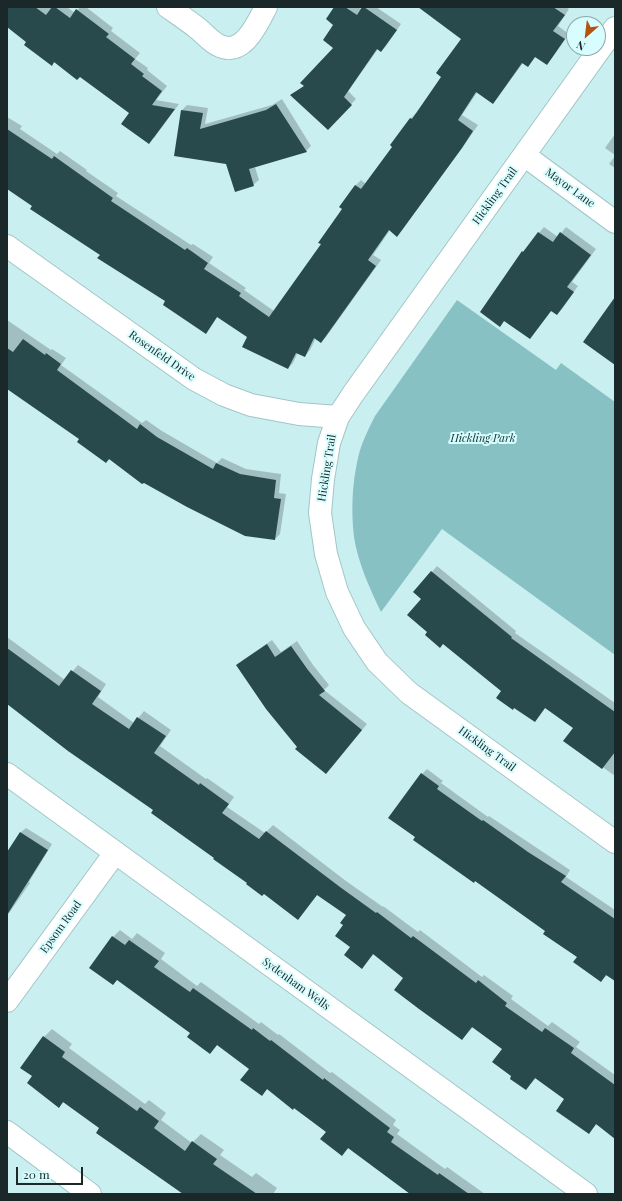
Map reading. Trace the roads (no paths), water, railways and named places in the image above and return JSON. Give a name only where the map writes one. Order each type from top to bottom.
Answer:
[{"type":"street","points":[[168,7],[197,28],[218,46],[226,48],[235,47],[242,43],[253,31],[266,7]]},
{"type":"street","name":"Hickling Trail","points":[[615,28],[338,417],[329,443],[323,479],[320,513],[326,554],[336,592],[354,628],[377,662],[409,693],[615,842]]},
{"type":"street","name":"Mayor Lane","points":[[524,155],[615,222]]},
{"type":"street","name":"Rosenfeld Drive","points":[[7,246],[200,383],[224,395],[251,405],[299,414],[338,417]]},
{"type":"street","name":"Sydenham Wells","points":[[7,774],[586,1194]]},
{"type":"street","name":"Epsom Road","points":[[7,1001],[115,853]]},
{"type":"street","points":[[7,1132],[90,1194]]},
{"type":"park label","name":"Hickling Park","points":[[483,439]]}]
